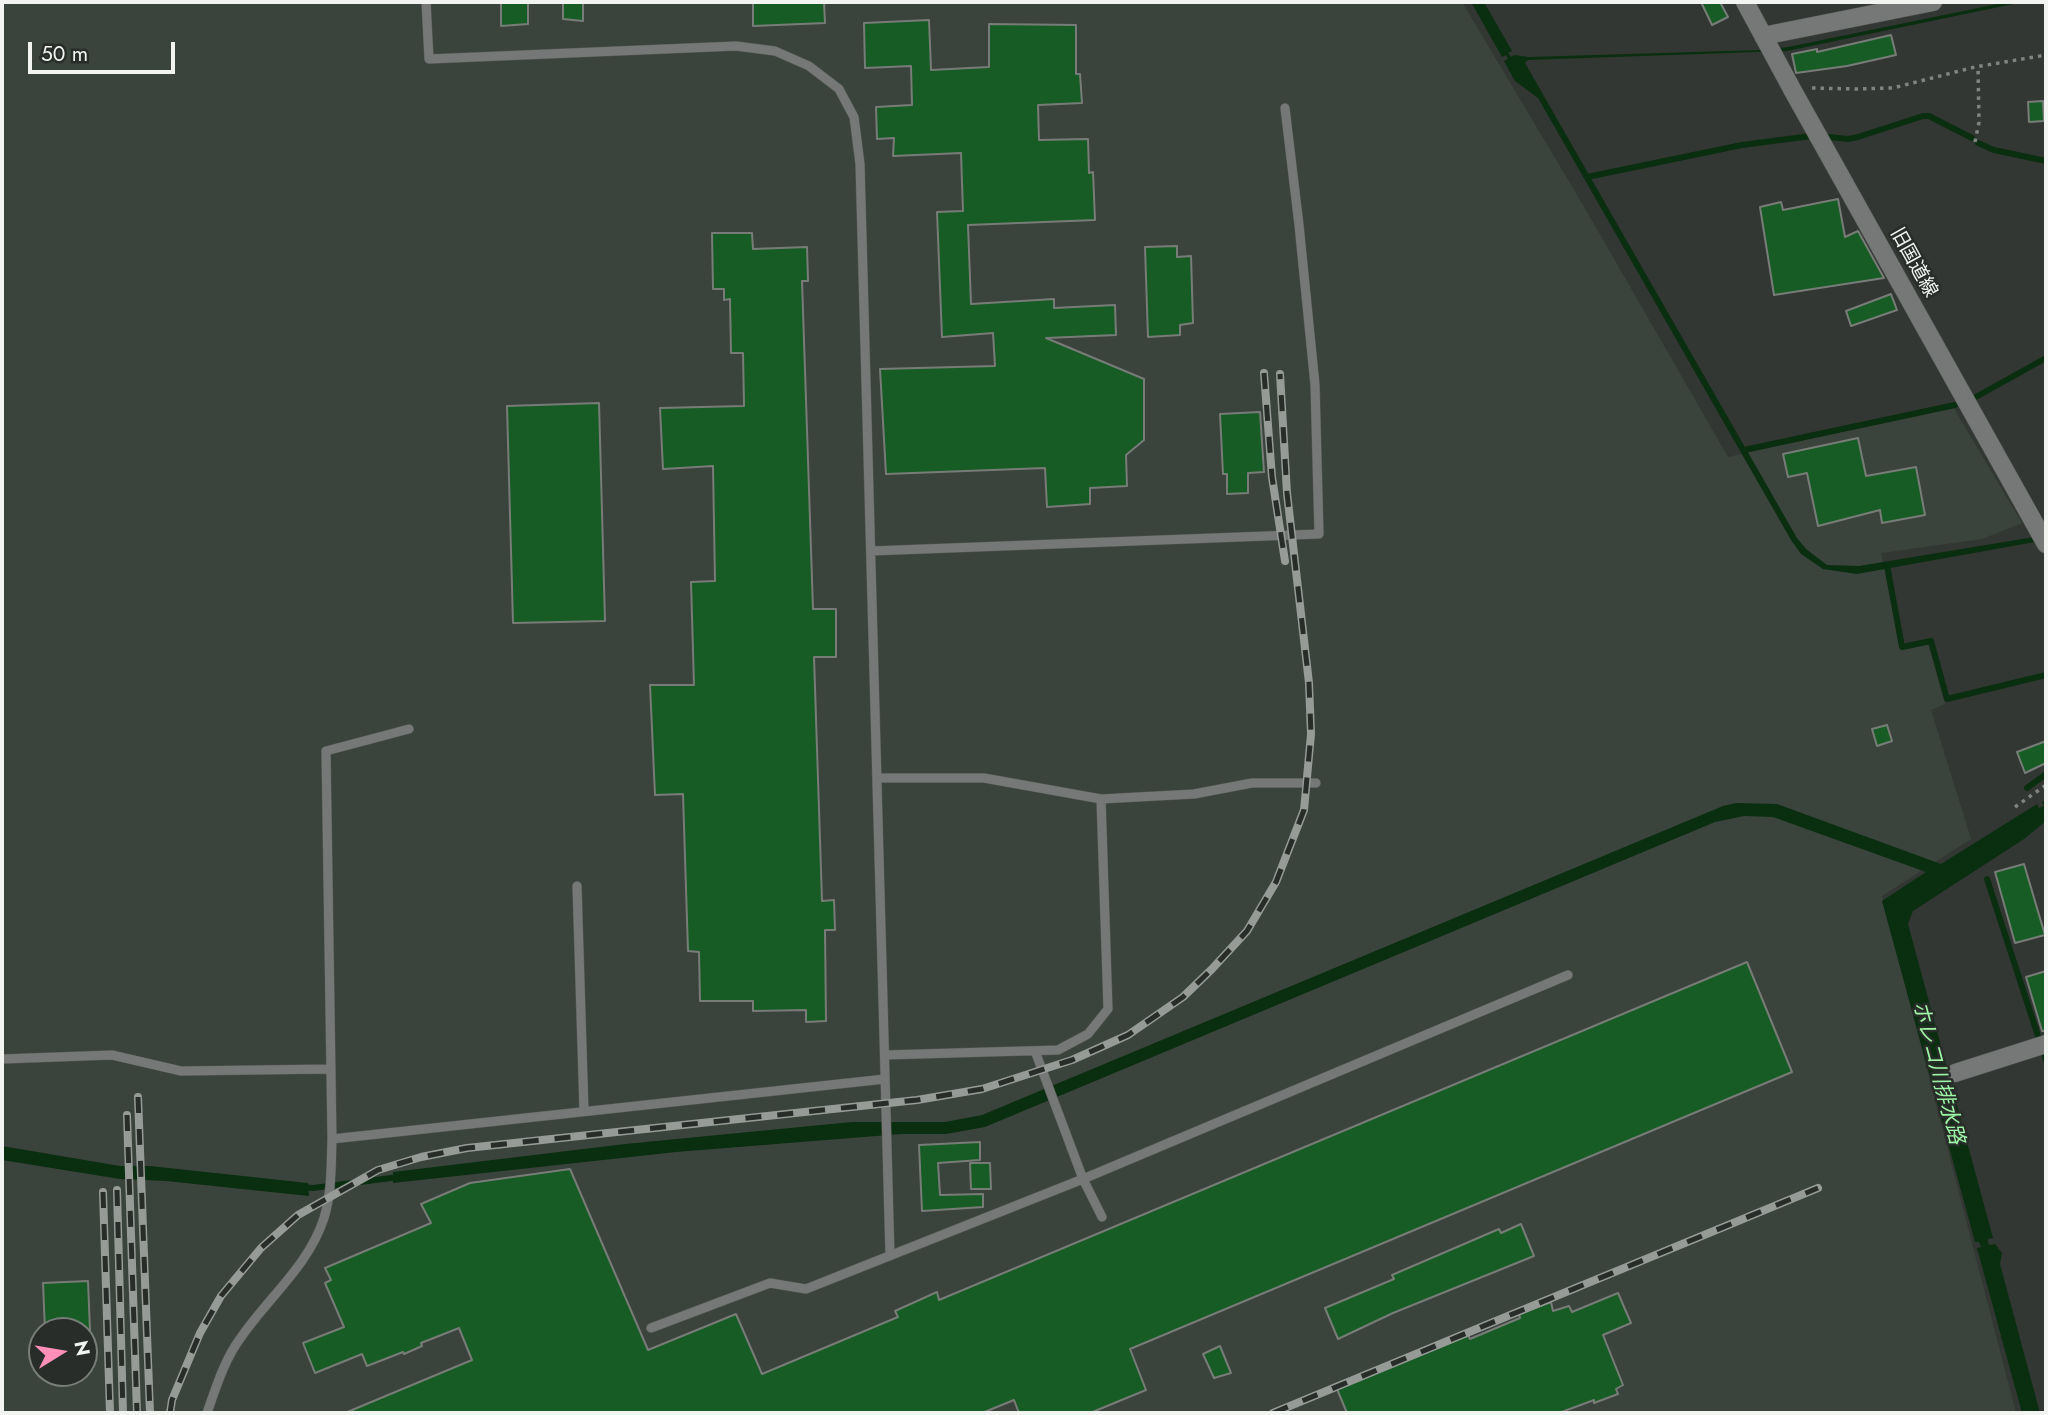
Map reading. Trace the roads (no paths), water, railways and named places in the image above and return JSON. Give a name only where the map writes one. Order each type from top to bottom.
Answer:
[{"type":"street","name":"旧国道線","points":[[1745,2],[2046,544]]},
{"type":"street","points":[[1763,36],[1933,2]]},
{"type":"street","points":[[1955,1073],[2046,1044]]},
{"type":"lane","points":[[426,2],[429,59],[736,46],[775,51],[809,66],[839,89],[854,117],[860,164],[890,1256]]},
{"type":"lane","points":[[871,551],[1320,534],[1315,385],[1285,108]]},
{"type":"lane","points":[[207,1413],[220,1377],[240,1337],[306,1256],[324,1219],[331,1183],[326,751],[409,729]]},
{"type":"lane","points":[[877,778],[984,778],[1101,799],[1194,794],[1252,783],[1316,783]]},
{"type":"lane","points":[[885,1055],[1058,1051],[1087,1034],[1108,1009],[1101,799]]},
{"type":"lane","points":[[577,886],[584,1111]]},
{"type":"lane","points":[[651,1328],[770,1283],[806,1289],[1083,1179],[1568,975]]},
{"type":"lane","points":[[1035,1051],[1083,1179],[1102,1217]]},
{"type":"lane","points":[[2,1059],[111,1055],[181,1071],[330,1069]]},
{"type":"lane","points":[[332,1139],[885,1079]]},
{"type":"water","points":[[1471,2],[1484,2],[1512,51],[1508,53],[1511,57],[1528,57],[1762,50],[2007,2],[2023,2],[1787,51],[1528,60],[1525,63],[1797,538],[1806,549],[1827,565],[1859,566],[2046,535],[2046,540],[1857,574],[1823,569],[1801,554],[1538,98],[1515,81],[1504,61],[1508,59],[1506,55],[1502,57]]},
{"type":"water","name":"ホレコ川排水路","points":[[2046,799],[2046,821],[2024,839],[1913,911],[1908,924],[1993,1238],[1988,1239],[1988,1243],[1995,1244],[2002,1253],[2000,1264],[2040,1413],[2022,1413],[1977,1248],[1981,1247],[1979,1242],[1975,1242],[1882,901],[1926,872],[1773,817],[1744,816],[1715,822],[985,1127],[946,1134],[901,1134],[676,1152],[393,1183],[393,1172],[625,1144],[852,1122],[945,1122],[982,1115],[1723,806],[1736,803],[1777,804],[1941,864],[2037,804],[2039,808],[2044,806],[2042,802]]},
{"type":"water","points":[[2,1146],[120,1166],[150,1166],[308,1183],[309,1196],[166,1181],[120,1179],[2,1160]]},
{"type":"waterway","points":[[1829,137],[1858,137],[1929,116],[1972,138]]},
{"type":"waterway","points":[[1587,177],[1742,145],[1811,136]]},
{"type":"waterway","points":[[1978,143],[1994,150],[2046,161]]},
{"type":"waterway","points":[[1974,398],[2046,358]]},
{"type":"waterway","points":[[1744,450],[1955,405]]},
{"type":"waterway","points":[[1887,565],[1902,647],[1931,641],[1947,699],[2046,675]]},
{"type":"waterway","points":[[2027,788],[2046,774]]},
{"type":"waterway","points":[[1987,879],[2038,1036]]},
{"type":"waterway","points":[[2045,1056],[2046,1061]]},
{"type":"waterway","points":[[302,1187],[313,1188],[399,1177]]},
{"type":"railway","points":[[1264,373],[1272,477],[1285,561]]},
{"type":"railway","points":[[170,1413],[172,1400],[200,1333],[221,1296],[261,1248],[298,1215],[378,1170],[421,1157],[467,1148],[917,1100],[982,1089],[1072,1060],[1128,1035],[1183,997],[1247,931],[1276,882],[1304,810],[1311,734],[1309,683],[1287,493],[1280,374]]},
{"type":"railway","points":[[138,1097],[150,1413]]},
{"type":"railway","points":[[127,1115],[137,1413]]},
{"type":"railway","points":[[1273,1413],[1818,1188]]},
{"type":"railway","points":[[117,1190],[123,1413]]},
{"type":"railway","points":[[103,1192],[110,1413]]}]
